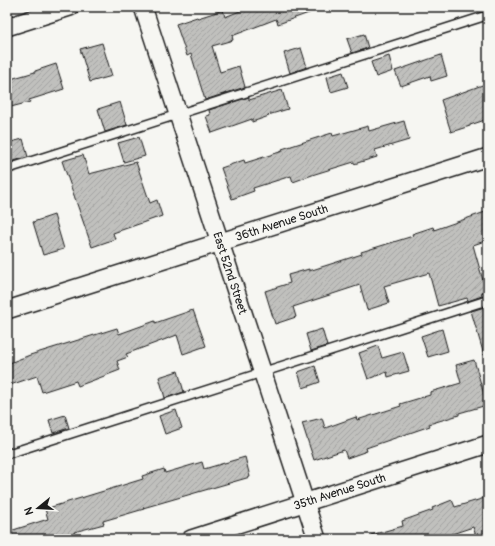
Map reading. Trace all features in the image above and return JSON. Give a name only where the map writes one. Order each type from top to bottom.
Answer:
[{"type":"street","points":[[7,27],[70,7]]},
{"type":"street","name":"East 52nd Street","points":[[143,7],[317,539]]},
{"type":"street","name":"36th Avenue South","points":[[7,310],[488,157]]},
{"type":"street","name":"35th Avenue South","points":[[192,539],[488,444]]},
{"type":"lane","points":[[7,169],[488,15]]},
{"type":"lane","points":[[7,454],[488,300]]},
{"type":"building","points":[[250,7],[320,7],[320,9],[278,24],[276,19],[232,36],[233,40],[212,46],[220,72],[239,66],[245,87],[205,100],[191,54],[187,56],[176,24],[223,10],[225,17]]},
{"type":"building","points":[[364,34],[368,48],[352,53],[347,39]]},
{"type":"building","points":[[102,43],[112,76],[90,82],[80,49]]},
{"type":"building","points":[[301,48],[307,67],[290,73],[284,53]]},
{"type":"building","points":[[441,55],[447,76],[431,81],[430,76],[401,86],[395,71]]},
{"type":"building","points":[[389,56],[393,71],[376,77],[371,62]]},
{"type":"building","points":[[56,64],[64,89],[29,100],[30,102],[7,108],[7,80]]},
{"type":"building","points":[[343,72],[348,87],[331,92],[327,77]]},
{"type":"building","points":[[488,83],[488,119],[451,132],[441,100]]},
{"type":"building","points":[[282,90],[288,109],[252,122],[252,119],[212,133],[206,116],[210,115],[209,110],[249,97],[249,100]]},
{"type":"building","points":[[120,102],[127,125],[105,132],[98,109]]},
{"type":"building","points":[[404,121],[409,140],[375,150],[377,157],[354,164],[354,162],[293,182],[291,176],[253,188],[254,191],[232,199],[221,168],[244,160],[245,163],[332,133],[333,136],[368,126],[369,131]]},
{"type":"building","points":[[139,137],[145,156],[124,162],[118,143]]},
{"type":"building","points":[[23,139],[28,157],[10,162],[7,152],[7,143]]},
{"type":"building","points":[[83,155],[89,174],[136,162],[150,203],[157,200],[162,216],[113,233],[115,239],[92,247],[62,161]]},
{"type":"building","points":[[488,211],[488,240],[473,245],[486,291],[481,293],[482,296],[468,301],[467,298],[438,306],[429,273],[384,286],[389,303],[367,310],[360,285],[293,307],[296,317],[275,324],[265,291],[290,283],[288,275],[309,269],[309,271],[362,254],[361,252],[413,236],[412,234],[433,227],[434,230]]},
{"type":"building","points":[[54,215],[64,249],[43,255],[33,222]]},
{"type":"building","points":[[485,307],[488,316],[488,355],[484,355],[471,311]]},
{"type":"building","points":[[193,310],[206,346],[183,354],[177,335],[126,354],[128,357],[117,361],[120,370],[78,386],[76,381],[42,392],[37,376],[7,386],[7,364],[30,355],[117,328],[119,334],[155,321],[155,323]]},
{"type":"building","points":[[322,329],[327,346],[311,351],[306,334]]},
{"type":"building","points":[[442,329],[448,351],[428,357],[421,336]]},
{"type":"building","points":[[378,346],[382,358],[403,352],[409,371],[388,377],[387,372],[368,379],[359,353]]},
{"type":"building","points":[[474,360],[487,405],[429,424],[430,426],[366,448],[367,451],[347,458],[344,450],[314,460],[302,423],[322,418],[325,428],[356,417],[357,420],[401,406],[400,404],[430,395],[430,392],[461,383],[456,365]]},
{"type":"building","points":[[315,366],[320,382],[303,388],[298,372]]},
{"type":"building","points":[[178,371],[184,392],[165,398],[159,377]]},
{"type":"building","points":[[176,410],[182,428],[165,434],[159,416]]},
{"type":"building","points":[[65,415],[69,428],[53,433],[49,420]]},
{"type":"building","points":[[245,457],[250,477],[103,521],[104,524],[74,532],[76,539],[7,539],[7,532],[48,519],[45,509],[143,479],[142,476],[164,469],[165,473],[202,462],[204,469]]},
{"type":"building","points":[[488,497],[488,539],[477,539],[473,527],[437,539],[372,539],[371,535],[403,526],[402,521],[433,510],[432,508],[452,500],[455,507]]}]
